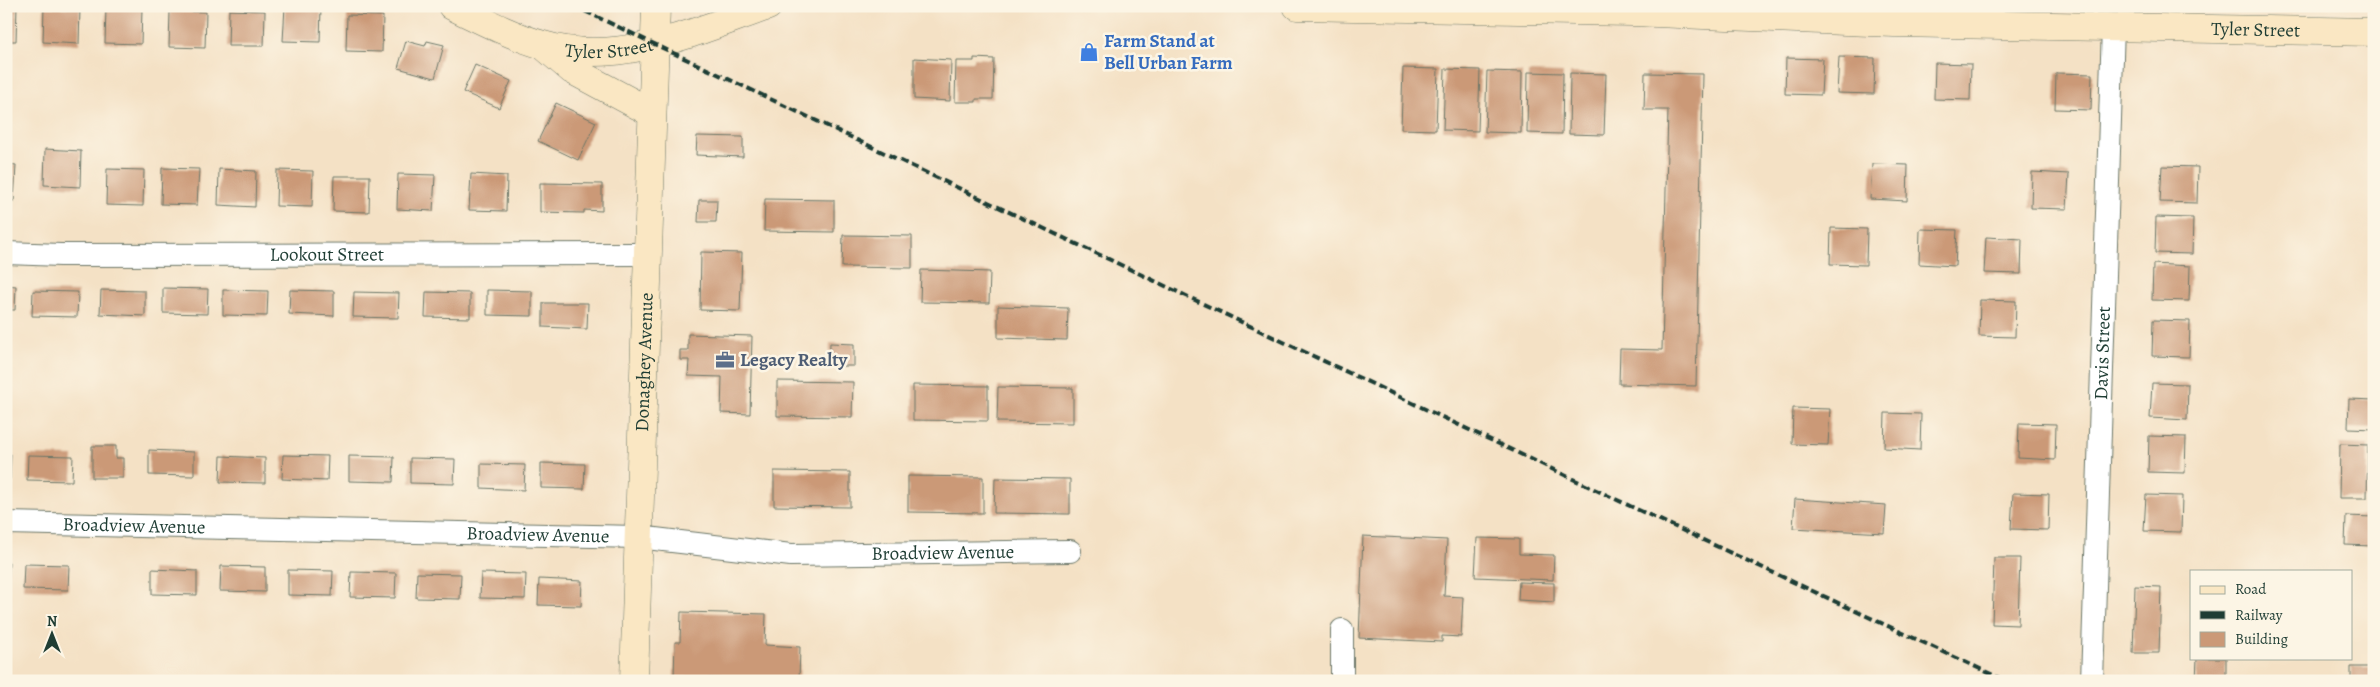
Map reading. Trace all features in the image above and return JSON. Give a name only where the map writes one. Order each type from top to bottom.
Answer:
[{"type":"street","name":"Tyler Street","points":[[452,6],[544,46],[594,53],[654,44],[768,6]]},
{"type":"street","name":"Donaghey Avenue","points":[[634,681],[656,6]]},
{"type":"street","name":"Tyler Street","points":[[1297,6],[1622,12],[1858,13],[1894,23],[2374,32]]},
{"type":"street","name":"Davis Street","points":[[2092,681],[2113,26]]},
{"type":"street","points":[[544,46],[572,70],[652,113]]},
{"type":"street","name":"Lookout Street","points":[[6,253],[61,255],[647,254]]},
{"type":"street","name":"Broadview Avenue","points":[[6,523],[638,537],[791,555],[1070,551]]},
{"type":"street","points":[[1342,630],[1342,681]]},
{"type":"building","points":[[6,6],[17,6],[16,41],[6,41]]},
{"type":"building","points":[[285,6],[321,7],[320,42],[283,41]]},
{"type":"building","points":[[44,7],[80,8],[79,44],[43,42]]},
{"type":"building","points":[[106,7],[142,8],[141,44],[105,43]]},
{"type":"building","points":[[229,10],[265,11],[264,46],[228,46]]},
{"type":"building","points":[[170,11],[206,12],[205,48],[169,47]]},
{"type":"building","points":[[347,15],[383,16],[382,52],[346,51]]},
{"type":"building","points":[[406,41],[425,46],[427,41],[444,45],[435,78],[398,68]]},
{"type":"building","points":[[1839,57],[1875,58],[1874,94],[1837,93]]},
{"type":"building","points":[[914,58],[951,60],[950,101],[914,99]]},
{"type":"building","points":[[974,58],[994,59],[993,99],[976,99],[976,102],[955,102],[956,61],[974,61]]},
{"type":"building","points":[[1786,58],[1823,59],[1821,95],[1785,94]]},
{"type":"building","points":[[1935,63],[1971,64],[1970,100],[1934,99]]},
{"type":"building","points":[[475,65],[511,81],[499,108],[463,92]]},
{"type":"building","points":[[1403,68],[1438,69],[1436,130],[1401,129]]},
{"type":"building","points":[[1445,69],[1480,70],[1478,131],[1443,130]]},
{"type":"building","points":[[1487,71],[1522,72],[1521,133],[1485,132]]},
{"type":"building","points":[[1528,72],[1563,73],[1562,134],[1527,133]]},
{"type":"building","points":[[1570,73],[1606,74],[1604,135],[1569,134]]},
{"type":"building","points":[[1645,73],[1703,74],[1696,386],[1619,384],[1620,349],[1662,350],[1668,110],[1644,110]]},
{"type":"building","points":[[2056,73],[2092,74],[2091,110],[2055,109]]},
{"type":"building","points":[[556,103],[596,122],[578,160],[538,141]]},
{"type":"building","points":[[697,136],[743,137],[743,157],[696,155]]},
{"type":"building","points":[[45,149],[81,151],[80,187],[44,185]]},
{"type":"building","points":[[6,164],[16,165],[14,201],[6,200]]},
{"type":"building","points":[[1872,164],[1908,165],[1907,201],[1870,199]]},
{"type":"building","points":[[2162,166],[2198,167],[2197,203],[2160,202]]},
{"type":"building","points":[[162,168],[199,169],[197,205],[161,204]]},
{"type":"building","points":[[107,169],[144,170],[143,206],[106,205]]},
{"type":"building","points":[[219,169],[256,171],[255,207],[218,205]]},
{"type":"building","points":[[277,170],[313,171],[312,207],[276,206]]},
{"type":"building","points":[[2032,172],[2069,174],[2067,209],[2031,208]]},
{"type":"building","points":[[398,174],[435,175],[433,211],[397,209]]},
{"type":"building","points":[[471,174],[507,176],[506,211],[469,210]]},
{"type":"building","points":[[334,176],[370,176],[369,212],[333,211]]},
{"type":"building","points":[[540,183],[602,184],[602,211],[584,210],[584,213],[540,212]]},
{"type":"building","points":[[765,199],[834,200],[834,232],[764,231]]},
{"type":"building","points":[[699,200],[717,200],[716,222],[698,222]]},
{"type":"building","points":[[2156,217],[2193,218],[2192,254],[2155,253]]},
{"type":"building","points":[[1831,228],[1867,229],[1866,265],[1830,264]]},
{"type":"building","points":[[1920,229],[1957,230],[1955,266],[1919,264]]},
{"type":"building","points":[[843,235],[912,236],[912,268],[842,267]]},
{"type":"building","points":[[1986,237],[2022,239],[2021,274],[1984,273]]},
{"type":"building","points":[[701,252],[742,253],[740,311],[700,310]]},
{"type":"building","points":[[2153,264],[2190,266],[2189,301],[2152,300]]},
{"type":"building","points":[[921,270],[990,272],[989,303],[920,302]]},
{"type":"building","points":[[6,285],[16,286],[15,310],[6,310]]},
{"type":"building","points":[[163,288],[208,289],[207,314],[163,313]]},
{"type":"building","points":[[101,290],[145,291],[145,316],[100,314]]},
{"type":"building","points":[[223,290],[268,291],[267,316],[223,315]]},
{"type":"building","points":[[290,290],[334,291],[334,316],[289,314]]},
{"type":"building","points":[[487,290],[532,291],[532,316],[487,315]]},
{"type":"building","points":[[33,291],[78,292],[77,317],[32,316]]},
{"type":"building","points":[[354,292],[399,293],[398,318],[353,317]]},
{"type":"building","points":[[426,292],[470,293],[470,318],[425,317]]},
{"type":"building","points":[[1980,300],[2016,301],[2015,337],[1979,336]]},
{"type":"building","points":[[543,303],[588,303],[587,329],[543,327]]},
{"type":"building","points":[[998,306],[1068,308],[1067,340],[998,338]]},
{"type":"building","points":[[2153,320],[2190,321],[2189,357],[2152,356]]},
{"type":"building","points":[[688,334],[752,336],[750,414],[721,413],[722,377],[688,376],[689,360],[680,360],[680,350],[688,350]]},
{"type":"building","points":[[830,343],[854,344],[854,366],[829,366]]},
{"type":"building","points":[[777,381],[853,382],[852,417],[777,416]]},
{"type":"building","points":[[2152,383],[2188,384],[2187,420],[2150,418]]},
{"type":"building","points":[[913,385],[988,386],[988,421],[913,420]]},
{"type":"building","points":[[998,387],[1073,388],[1073,423],[997,422]]},
{"type":"building","points":[[2349,399],[2374,400],[2374,429],[2348,428]]},
{"type":"building","points":[[1793,408],[1830,409],[1828,445],[1792,444]]},
{"type":"building","points":[[1885,413],[1921,414],[1920,450],[1884,448]]},
{"type":"building","points":[[2019,423],[2056,424],[2055,460],[2018,458]]},
{"type":"building","points":[[2149,436],[2186,437],[2185,473],[2148,472]]},
{"type":"building","points":[[2340,444],[2368,445],[2367,498],[2339,498]]},
{"type":"building","points":[[92,446],[116,446],[116,458],[123,458],[123,478],[92,478]]},
{"type":"building","points":[[149,450],[194,452],[194,476],[149,475]]},
{"type":"building","points":[[6,454],[11,454],[10,479],[6,479]]},
{"type":"building","points":[[28,455],[73,456],[72,481],[27,480]]},
{"type":"building","points":[[283,455],[328,456],[327,481],[282,479]]},
{"type":"building","points":[[221,456],[265,458],[265,483],[220,482]]},
{"type":"building","points":[[349,456],[394,457],[393,482],[349,481]]},
{"type":"building","points":[[410,458],[455,459],[454,484],[410,483]]},
{"type":"building","points":[[541,463],[585,464],[584,489],[541,488]]},
{"type":"building","points":[[481,464],[525,465],[524,490],[481,488]]},
{"type":"building","points":[[774,471],[850,472],[850,507],[774,506]]},
{"type":"building","points":[[908,476],[983,477],[983,513],[908,512]]},
{"type":"building","points":[[995,478],[1070,479],[1070,514],[994,513]]},
{"type":"building","points":[[2013,493],[2049,494],[2048,530],[2011,529]]},
{"type":"building","points":[[2146,495],[2182,496],[2181,532],[2144,531]]},
{"type":"building","points":[[1795,499],[1886,505],[1884,533],[1793,528]]},
{"type":"building","points":[[2346,516],[2374,517],[2374,546],[2345,545]]},
{"type":"building","points":[[1363,536],[1447,540],[1444,596],[1463,597],[1461,637],[1442,636],[1442,642],[1359,638]]},
{"type":"building","points":[[1477,538],[1519,539],[1519,554],[1554,555],[1553,580],[1475,577]]},
{"type":"building","points":[[1994,558],[2020,558],[2018,625],[1992,624]]},
{"type":"building","points":[[6,563],[9,563],[8,588],[6,588]]},
{"type":"building","points":[[24,564],[69,565],[68,590],[23,589]]},
{"type":"building","points":[[221,566],[265,567],[265,592],[220,591]]},
{"type":"building","points":[[152,569],[197,571],[197,595],[152,594]]},
{"type":"building","points":[[288,570],[333,571],[332,596],[288,595]]},
{"type":"building","points":[[351,572],[396,573],[395,598],[350,597]]},
{"type":"building","points":[[417,573],[461,574],[460,599],[416,598]]},
{"type":"building","points":[[481,573],[526,574],[525,599],[480,598]]},
{"type":"building","points":[[539,579],[582,581],[581,606],[538,605]]},
{"type":"building","points":[[1519,582],[1554,583],[1554,602],[1518,600]]},
{"type":"building","points":[[2135,586],[2161,587],[2159,653],[2133,653]]},
{"type":"building","points":[[681,612],[766,614],[765,645],[800,647],[799,681],[674,677],[675,642],[680,642]]},
{"type":"building","points":[[2197,660],[2226,660],[2226,681],[2196,681]]},
{"type":"building","points":[[2351,667],[2374,667],[2374,681],[2351,681]]},
{"type":"railway","points":[[574,6],[1630,506],[2006,681]]},
{"type":"place","name":"Farm Stand at Bell Urban Farm","points":[[1089,52]]},
{"type":"place","name":"Legacy Realty","points":[[725,360]]}]
